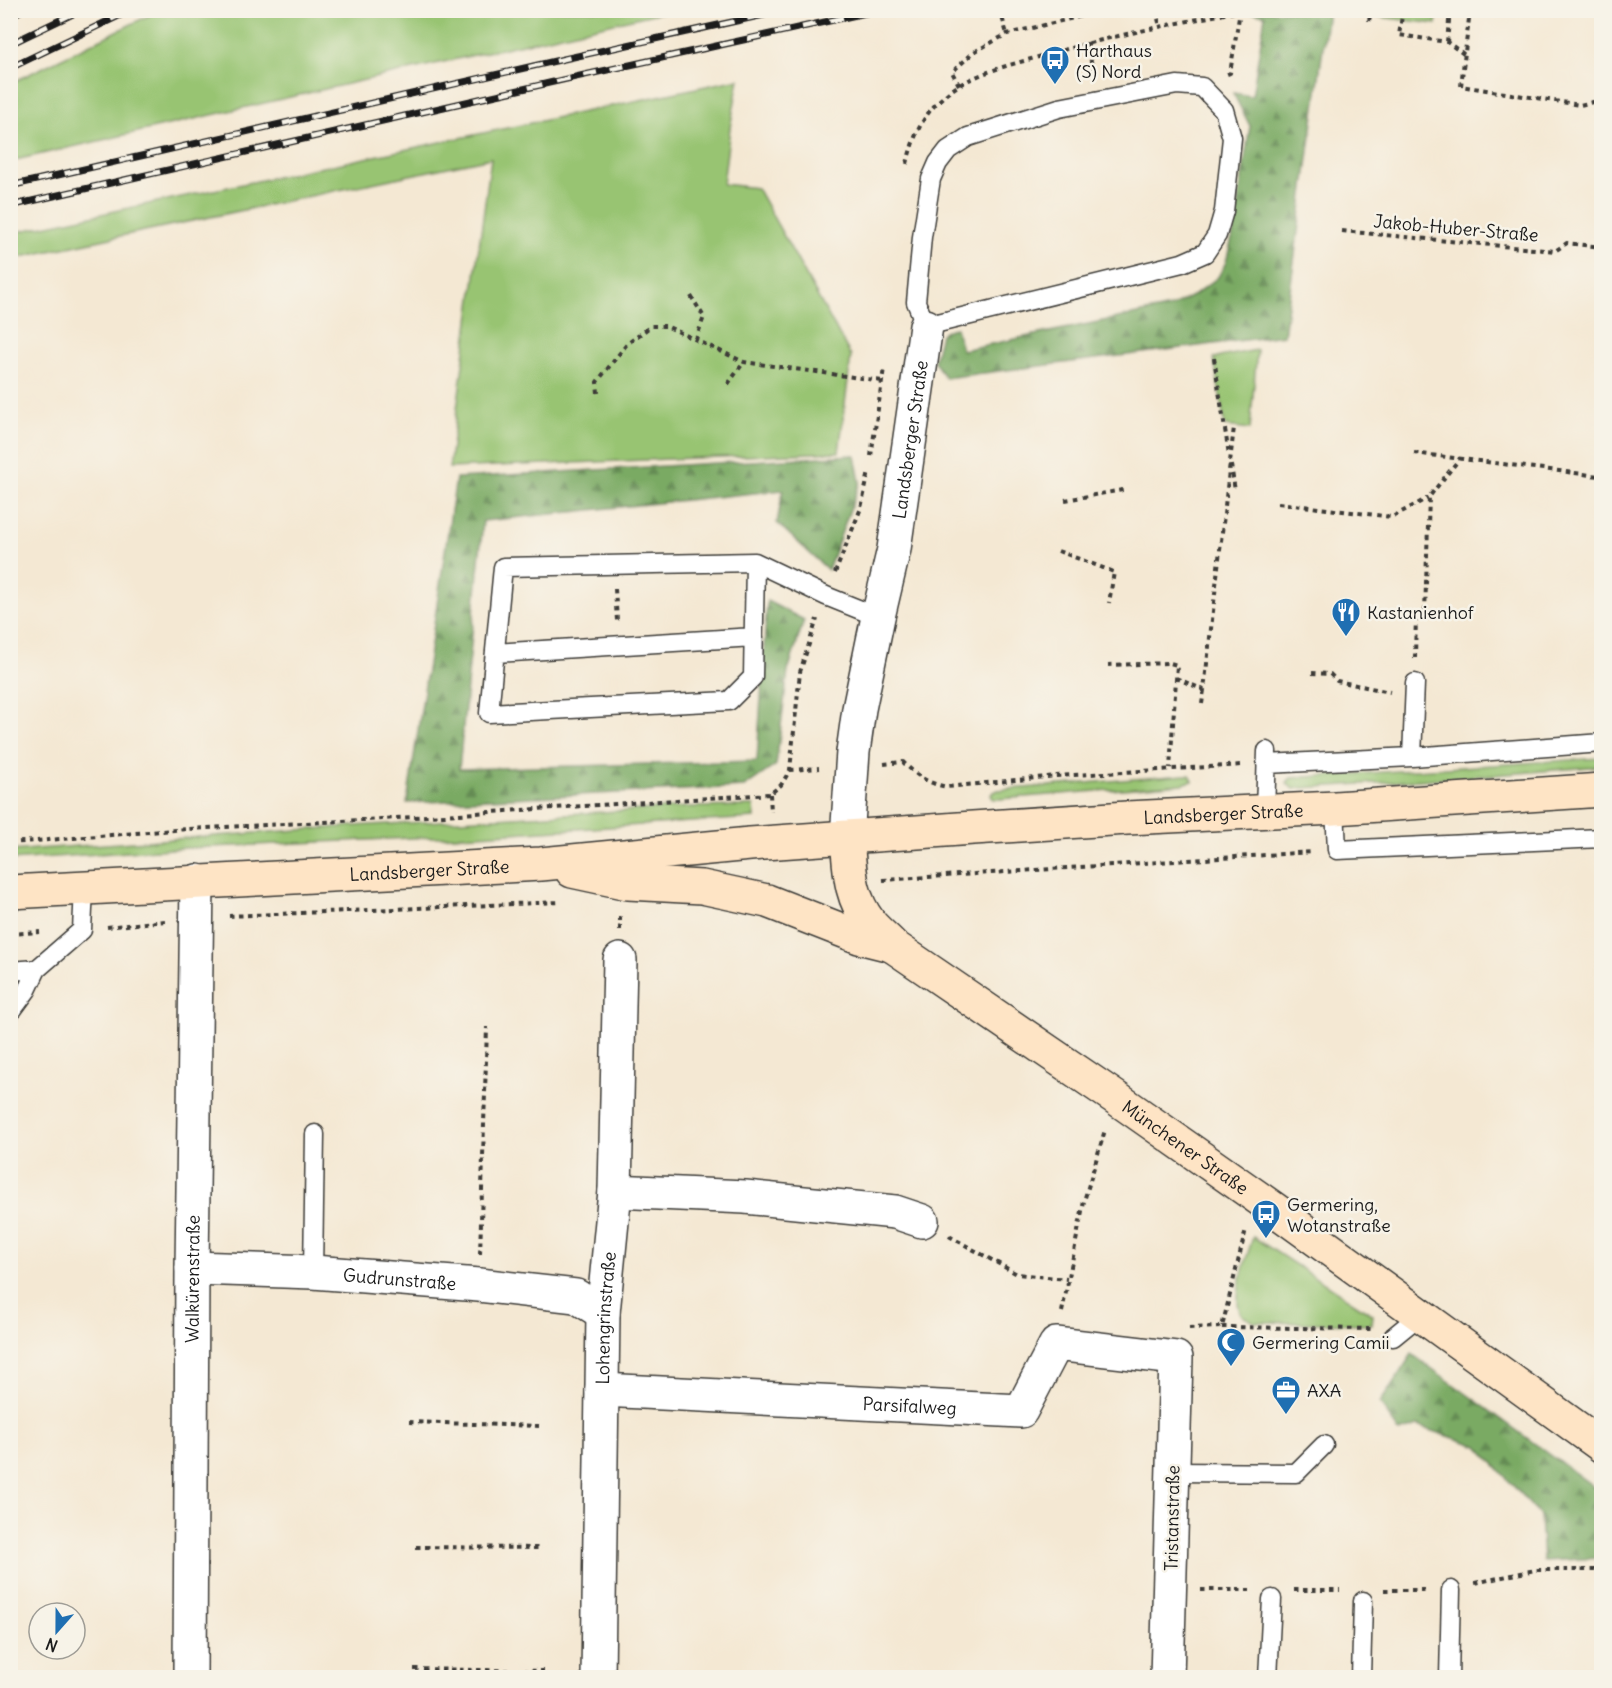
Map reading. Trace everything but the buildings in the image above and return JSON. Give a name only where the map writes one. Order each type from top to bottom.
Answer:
[{"type":"main road","name":"Landsberger Straße","points":[[10,892],[541,864],[750,844],[1021,825],[1335,808],[1602,790]]},
{"type":"main road","name":"Münchener Straße","points":[[847,838],[854,896],[871,924],[893,946],[1258,1198],[1407,1326],[1602,1446]]},
{"type":"main road","points":[[541,864],[628,883],[702,887],[758,899],[859,937],[893,946]]},
{"type":"street","name":"Landsberger Straße","points":[[847,838],[860,709],[894,549],[926,326]]},
{"type":"street","name":"Walkürenstraße","points":[[190,1677],[197,881]]},
{"type":"street","name":"Lohengrinstraße","points":[[598,1677],[603,1313],[615,1191],[620,960]]},
{"type":"street","points":[[615,1191],[745,1197],[884,1210],[922,1221]]},
{"type":"street","name":"Gudrunstraße","points":[[192,1268],[313,1272],[479,1285],[576,1296],[603,1313]]},
{"type":"street","name":"Parsifalweg","points":[[602,1390],[1021,1411],[1056,1344],[1176,1358]]},
{"type":"street","name":"Tristanstraße","points":[[1167,1677],[1176,1358]]},
{"type":"lane","points":[[1177,85],[1202,87],[1224,110],[1232,138],[1224,212],[1217,235],[1205,253],[1182,263],[926,326],[916,302],[921,237],[931,179],[938,163],[948,150],[968,137],[1059,108],[1177,85]]},
{"type":"lane","points":[[755,562],[753,676],[729,701],[489,713],[503,567],[755,562],[826,596],[878,617]]},
{"type":"lane","points":[[495,654],[754,637]]},
{"type":"lane","points":[[1412,757],[1414,688]]},
{"type":"lane","points":[[1265,811],[1267,758],[1412,757],[1602,743]]},
{"type":"lane","points":[[1335,808],[1337,850],[1602,838]]},
{"type":"lane","points":[[10,1013],[27,990],[37,969],[82,930],[84,888]]},
{"type":"lane","points":[[10,971],[37,969]]},
{"type":"lane","points":[[313,1272],[315,1134]]},
{"type":"lane","points":[[1172,1472],[1296,1473],[1324,1445]]},
{"type":"lane","points":[[1449,1677],[1451,1590]]},
{"type":"lane","points":[[1268,1677],[1272,1593]]},
{"type":"lane","points":[[1361,1677],[1368,1596]]},
{"type":"path","points":[[1000,10],[1007,34]]},
{"type":"path","points":[[959,85],[952,72],[974,52],[1007,34],[1107,10]]},
{"type":"path","points":[[1156,10],[1160,27]]},
{"type":"path","points":[[1369,21],[1371,10]]},
{"type":"path","points":[[1402,10],[1399,35],[1447,42],[1465,55]]},
{"type":"path","points":[[1447,42],[1450,10]]},
{"type":"path","points":[[1470,10],[1461,86],[1580,105],[1602,100]]},
{"type":"path","points":[[907,170],[920,123],[942,98],[959,85],[1012,64],[1087,42],[1240,11],[1232,73]]},
{"type":"path","points":[[1087,42],[1100,100]]},
{"type":"path","points":[[1220,70],[1232,73]]},
{"type":"path","points":[[1202,87],[1232,73]]},
{"type":"path","name":"Jakob-Huber-Straße","points":[[1342,231],[1555,251],[1567,243],[1602,247]]},
{"type":"path","points":[[691,296],[704,317],[696,339]]},
{"type":"path","points":[[598,393],[597,382],[627,344],[651,326],[666,326],[744,362],[882,381]]},
{"type":"path","points":[[1214,358],[1235,491]]},
{"type":"path","points":[[10,843],[770,794],[781,785],[790,770],[800,672],[826,596],[861,508],[885,360]]},
{"type":"path","points":[[728,384],[744,362]]},
{"type":"path","points":[[1202,704],[1234,427]]},
{"type":"path","points":[[1414,453],[1599,476]]},
{"type":"path","points":[[1278,503],[1392,517],[1429,497],[1460,458]]},
{"type":"path","points":[[1065,500],[1123,490]]},
{"type":"path","points":[[1312,672],[1330,674],[1338,681],[1403,695],[1414,688],[1416,614],[1425,612],[1429,497]]},
{"type":"path","points":[[1058,552],[1114,572],[1109,603]]},
{"type":"path","points":[[1108,665],[1170,663],[1177,665],[1170,768]]},
{"type":"path","points":[[1176,678],[1204,690]]},
{"type":"path","points":[[947,787],[1267,758]]},
{"type":"path","points":[[952,874],[1337,850]]},
{"type":"path","points":[[198,918],[562,902]]},
{"type":"path","points":[[479,1285],[487,1027]]},
{"type":"path","points":[[922,1221],[1017,1274],[1067,1279],[1084,1201],[1116,1098]]},
{"type":"path","points":[[1222,1327],[1248,1217],[1258,1198]]},
{"type":"path","points":[[1176,1358],[1190,1328],[1377,1329],[1407,1326]]},
{"type":"path","points":[[409,1422],[539,1426]]},
{"type":"path","points":[[416,1546],[542,1548]]},
{"type":"path","points":[[1368,1596],[1451,1590],[1462,1583],[1475,1583],[1535,1570],[1602,1570]]},
{"type":"path","points":[[1170,1590],[1272,1593],[1340,1590]]},
{"type":"path","points":[[414,1669],[544,1671]]},
{"type":"green space","points":[[160,10],[667,11],[11,161],[11,83]]},
{"type":"green space","points":[[1371,10],[1438,11],[1436,24],[1371,16]]},
{"type":"green space","points":[[1244,11],[1328,11],[1284,335],[945,378],[934,361],[941,334],[950,329],[956,328],[962,350],[1171,307],[1196,294],[1218,277],[1226,262],[1233,234],[1250,126],[1233,93],[1252,96],[1265,15]]},
{"type":"green space","points":[[739,79],[723,184],[757,188],[851,356],[839,452],[449,468],[491,158],[11,259],[11,233]]},
{"type":"green space","points":[[1257,350],[1250,429],[1225,426],[1214,358]]},
{"type":"green space","points":[[855,455],[860,482],[828,570],[777,523],[783,490],[483,521],[459,769],[757,761],[767,601],[804,620],[788,671],[776,765],[744,787],[407,803],[456,478]]},
{"type":"green space","points":[[1601,758],[1601,766],[1494,775],[1294,789],[1287,784],[1291,778]]},
{"type":"green space","points":[[1190,775],[1192,781],[1183,784],[1000,799],[993,799],[991,795],[998,790]]},
{"type":"green space","points":[[754,806],[755,818],[478,835],[187,848],[11,860],[11,851],[353,826],[691,807]]},
{"type":"green space","points":[[1253,1237],[1373,1315],[1372,1324],[1254,1322],[1243,1316],[1239,1308],[1239,1288]]},
{"type":"green space","points":[[1412,1354],[1601,1492],[1601,1558],[1543,1561],[1540,1516],[1478,1446],[1418,1426],[1399,1432],[1380,1403]]},
{"type":"railway","points":[[10,16],[22,10]]},
{"type":"railway","points":[[10,44],[81,10]]},
{"type":"railway","points":[[10,68],[131,10]]},
{"type":"railway","points":[[10,186],[786,10]]},
{"type":"railway","points":[[10,206],[879,10]]},
{"type":"place","name":"Harthaus (S) Nord","points":[[1055,86]]},
{"type":"place","name":"Kastanienhof","points":[[1346,638]]},
{"type":"place","name":"Germering, Wotanstraße","points":[[1266,1240]]},
{"type":"place","name":"Germering Camii","points":[[1231,1368]]},
{"type":"place","name":"AXA","points":[[1286,1416]]}]
